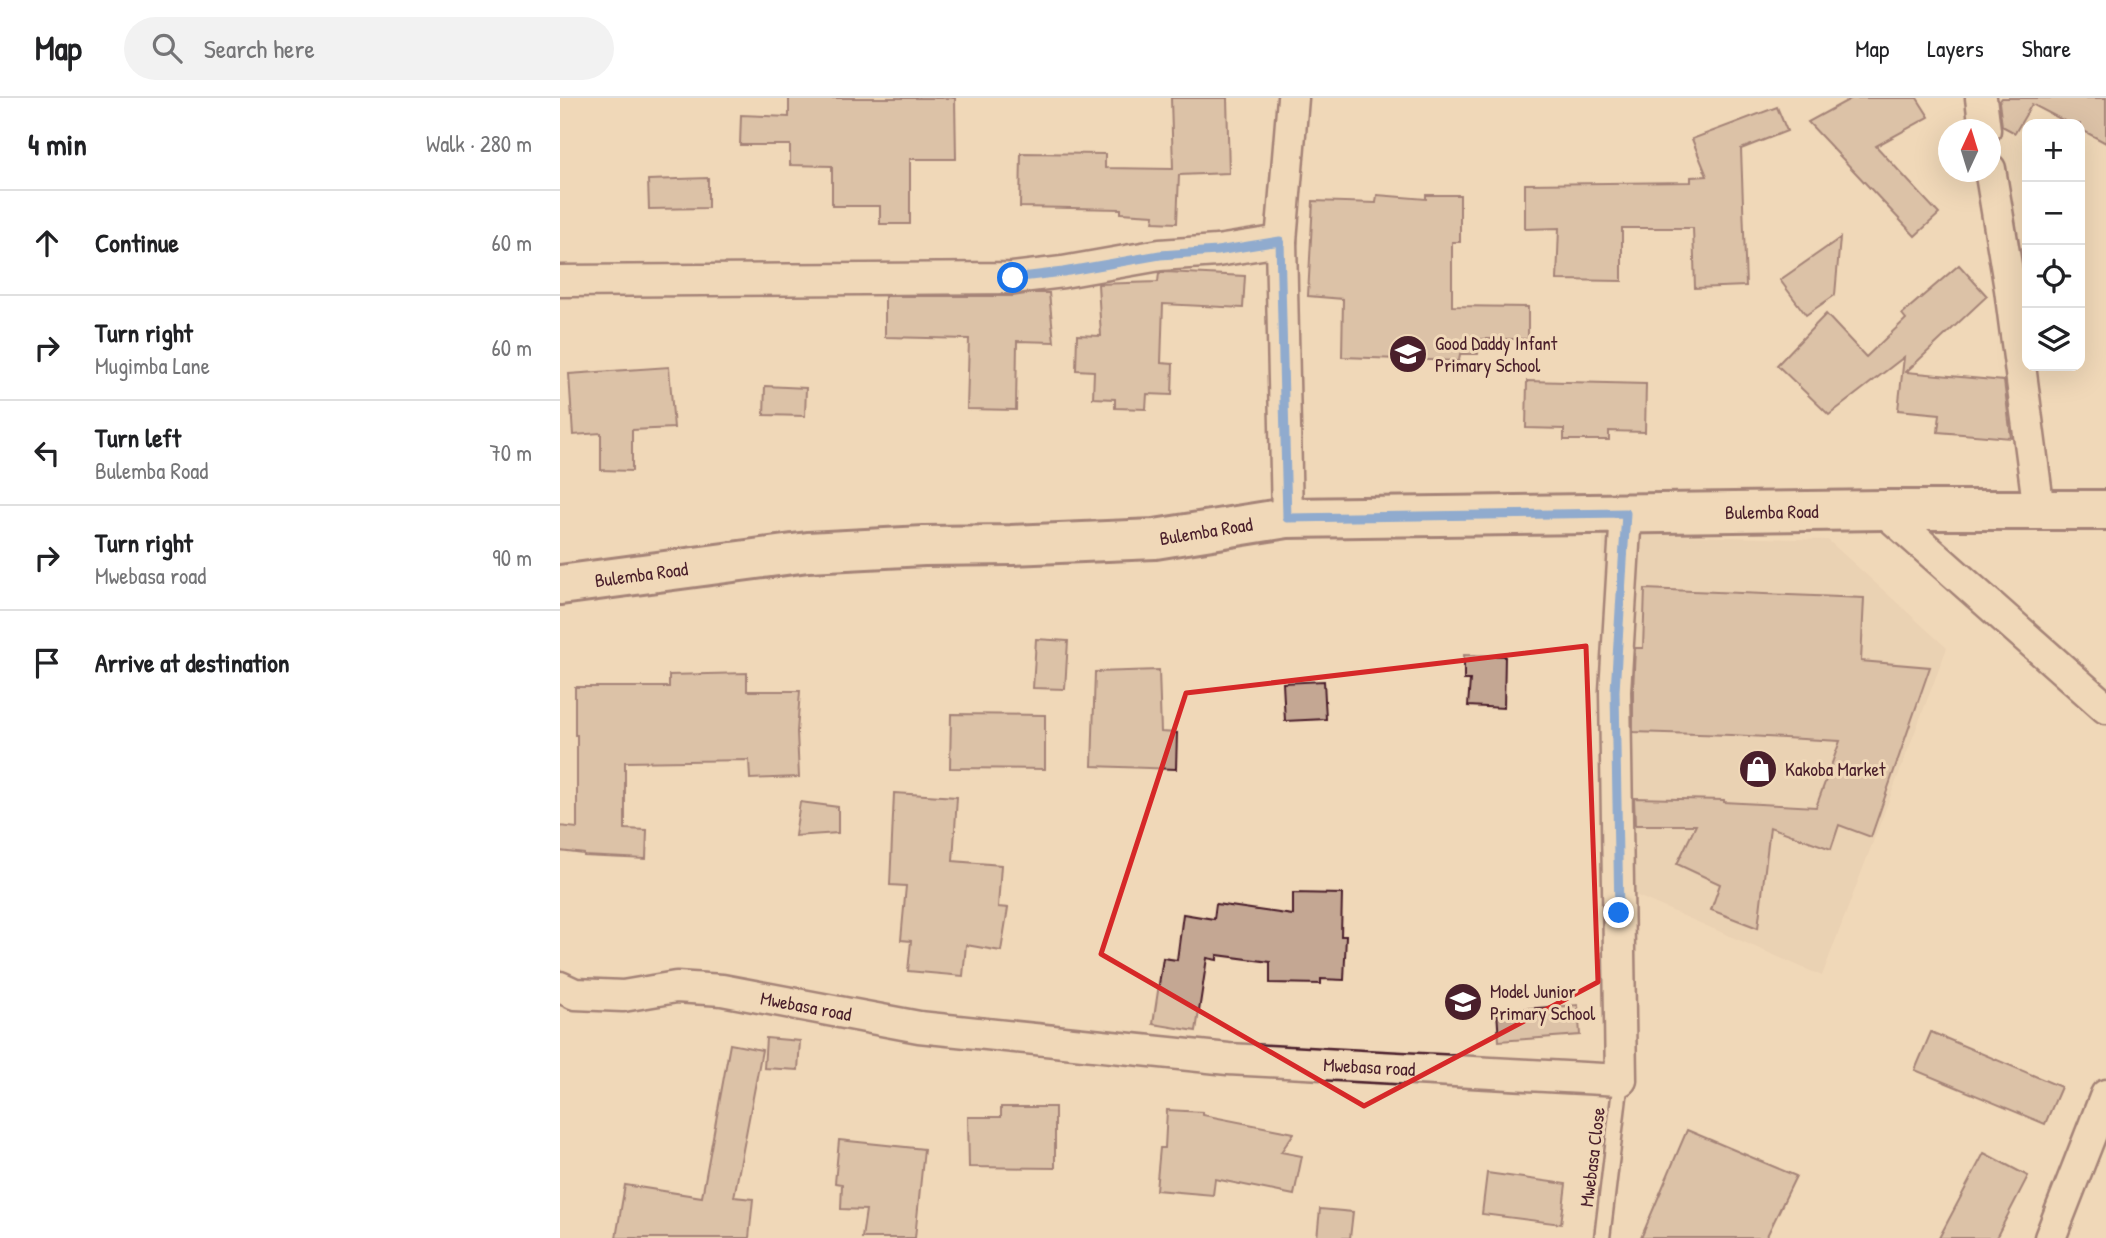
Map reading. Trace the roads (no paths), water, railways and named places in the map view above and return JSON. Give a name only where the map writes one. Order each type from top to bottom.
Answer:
[{"type":"main road","name":"Bulemba Road","points":[[560,585],[808,552],[1155,539],[1287,518],[1883,510],[2106,510]]},
{"type":"street","points":[[1287,518],[1280,241],[1293,98]]},
{"type":"street","points":[[1981,98],[1984,119]]},
{"type":"street","points":[[1992,182],[2010,289],[2039,510]]},
{"type":"street","points":[[560,281],[1013,278],[1160,255],[1217,251],[1280,241]]},
{"type":"street","points":[[1883,510],[2106,708]]},
{"type":"street","points":[[1621,1080],[1615,691],[1626,513]]},
{"type":"street","name":"Mwebasa road","points":[[560,987],[575,994],[623,996],[676,987],[722,990],[919,1027],[1228,1059],[1621,1080]]},
{"type":"street","points":[[2050,1238],[2106,1095]]},
{"type":"lane","name":"Mwebasa Close","points":[[1602,1238],[1621,1080]]},
{"type":"place","name":"Good Daddy Infant Primary School","points":[[1408,354]]},
{"type":"place","name":"Kakoba Market","points":[[1758,769]]},
{"type":"place","name":"Model Junior Primary School","points":[[1463,1002]]}]
